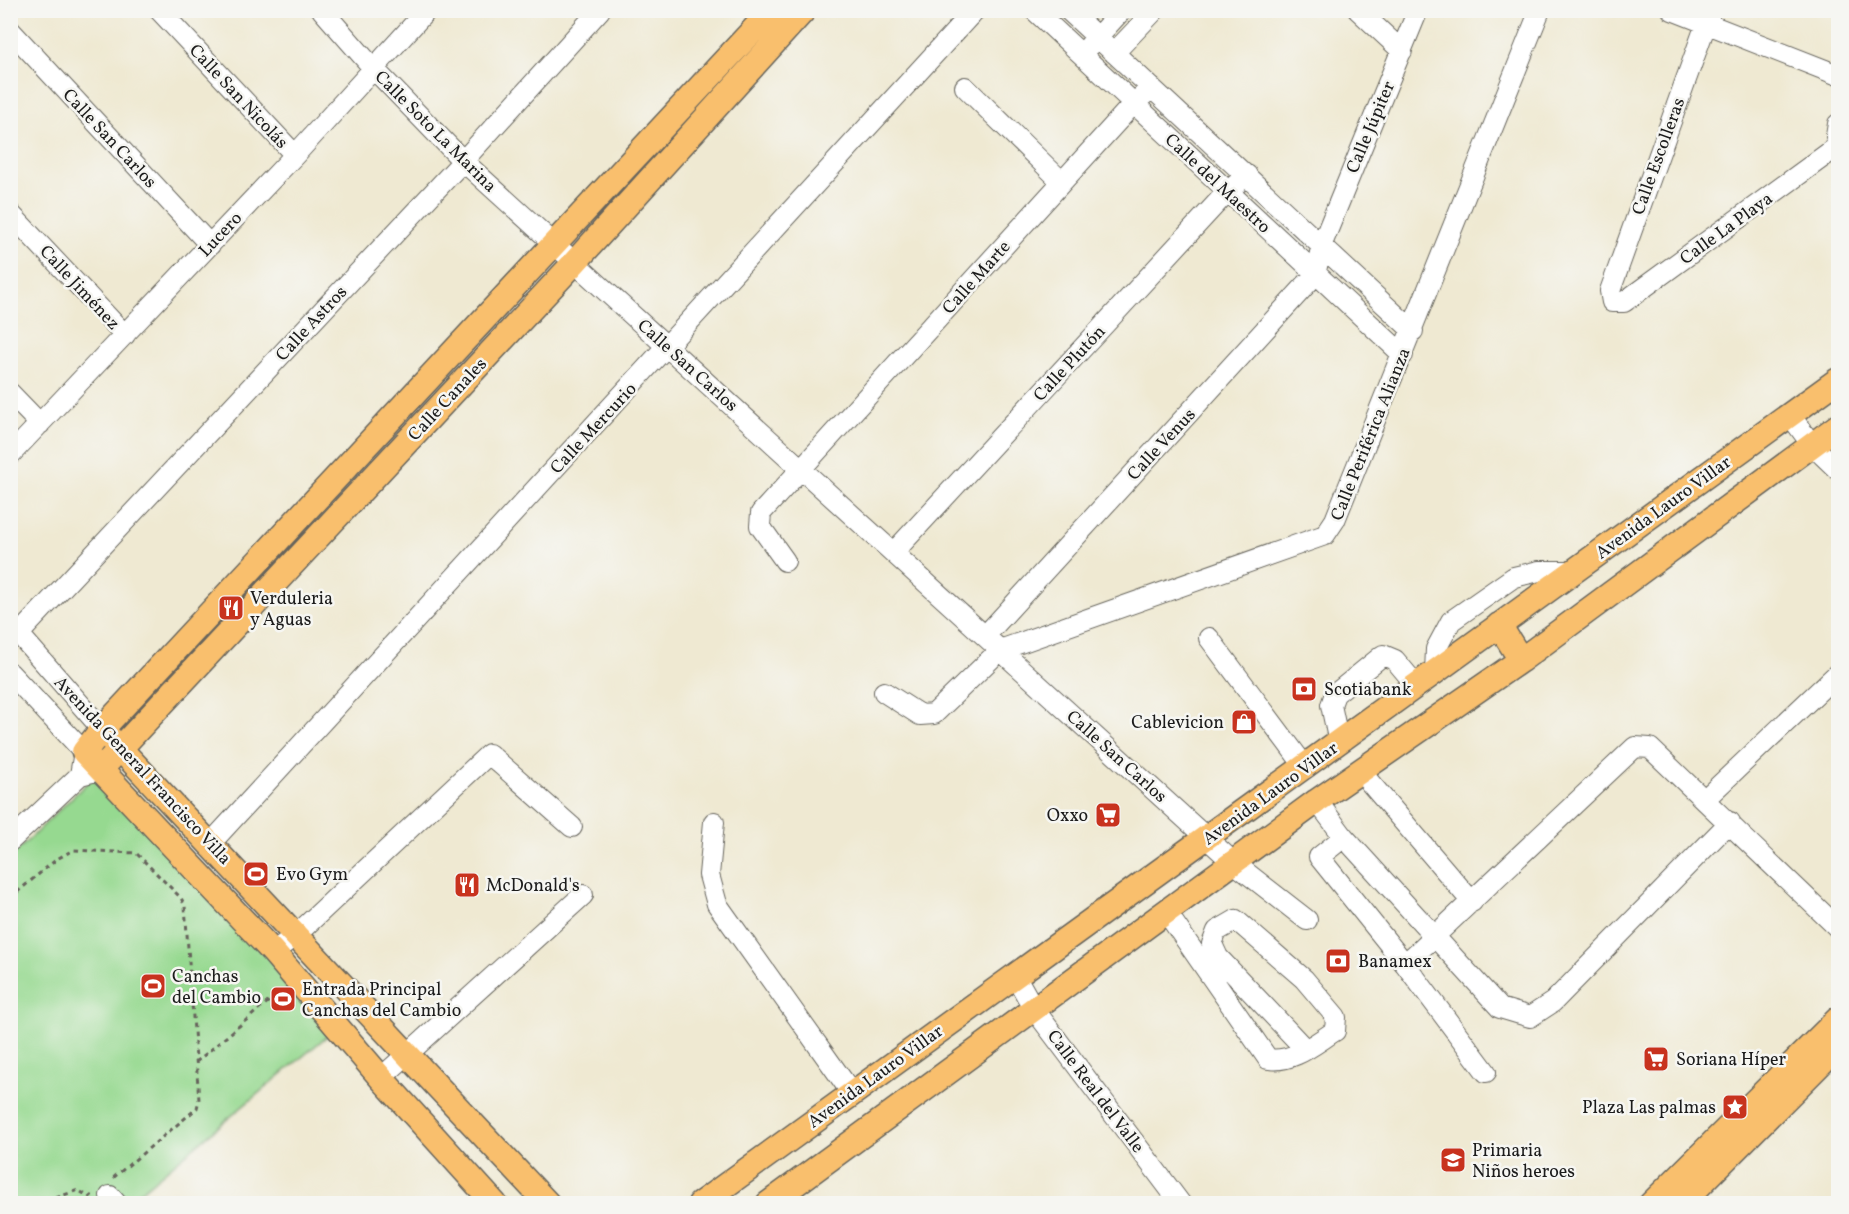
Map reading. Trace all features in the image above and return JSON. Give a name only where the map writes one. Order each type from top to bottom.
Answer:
[{"type":"main road","name":"Calle Canales","points":[[88,766],[102,729],[555,246],[772,10]]},
{"type":"main road","name":"Calle Canales","points":[[88,766],[120,748],[575,262],[804,10]]},
{"type":"main road","name":"Avenida Lauro Villar","points":[[700,1203],[851,1092],[1306,768],[1498,626],[1839,380]]},
{"type":"main road","name":"Avenida Lauro Villar","points":[[783,1199],[1034,1009],[1317,801],[1521,660],[1839,426]]},
{"type":"main road","points":[[1498,626],[1521,660]]},
{"type":"main road","name":"Avenida General Francisco Villa","points":[[102,729],[548,1203]]},
{"type":"main road","name":"Avenida General Francisco Villa","points":[[88,766],[273,952],[381,1078],[495,1203]]},
{"type":"main road","points":[[1651,1203],[1839,1019]]},
{"type":"main road","points":[[1681,1203],[1839,1046]]},
{"type":"street","name":"Calle San Nicolás","points":[[159,10],[295,155]]},
{"type":"street","name":"Calle Soto La Marina","points":[[322,10],[373,68],[463,161],[575,262]]},
{"type":"street","name":"Lucero","points":[[10,455],[295,155],[427,10]]},
{"type":"street","name":"Calle Astros","points":[[15,629],[463,161],[600,10]]},
{"type":"street","name":"Calle Mercurio","points":[[210,844],[975,10]]},
{"type":"street","name":"Calle del Maestro","points":[[1034,10],[1403,355]]},
{"type":"street","name":"Calle del Maestro","points":[[1068,10],[1413,331]]},
{"type":"street","points":[[1082,53],[1122,10]]},
{"type":"street","points":[[1114,52],[1155,10]]},
{"type":"street","points":[[1358,10],[1402,51]]},
{"type":"street","name":"Calle Júpiter","points":[[1322,244],[1418,10]]},
{"type":"street","name":"Calle Periférica Alianza","points":[[1000,650],[1325,535],[1335,520],[1413,331],[1540,10]]},
{"type":"street","points":[[1672,10],[1708,17],[1839,75]]},
{"type":"street","name":"Calle Escolleras","points":[[1612,302],[1610,291],[1708,17]]},
{"type":"street","name":"Calle San Carlos","points":[[10,30],[210,245]]},
{"type":"street","points":[[965,87],[1062,182]]},
{"type":"street","name":"Calle Marte","points":[[802,469],[1062,182],[1134,104],[1152,88]]},
{"type":"street","points":[[1838,147],[1839,124]]},
{"type":"street","name":"Calle La Playa","points":[[1612,302],[1624,303],[1838,147]]},
{"type":"street","name":"Calle Plutón","points":[[894,552],[1227,192],[1247,175]]},
{"type":"street","name":"Calle Jiménez","points":[[10,213],[125,335]]},
{"type":"street","name":"Calle Venus","points":[[985,636],[1315,275],[1322,244]]},
{"type":"street","name":"Calle San Carlos","points":[[575,262],[1234,863],[1307,920]]},
{"type":"street","points":[[10,393],[40,424]]},
{"type":"street","points":[[1790,415],[1812,445],[1839,470]]},
{"type":"street","points":[[785,561],[760,526],[761,513],[802,469]]},
{"type":"street","points":[[1339,743],[1331,705],[1335,694],[1383,655],[1426,679],[1436,649],[1451,621],[1514,576],[1539,571],[1575,571]]},
{"type":"street","name":"Avenida General Francisco Villa","points":[[15,629],[102,729]]},
{"type":"street","points":[[1209,638],[1306,768]]},
{"type":"street","points":[[884,692],[920,715],[934,714],[1000,650]]},
{"type":"street","name":"Avenida General Francisco Villa","points":[[10,673],[88,766]]},
{"type":"street","points":[[1705,799],[1839,673]]},
{"type":"street","points":[[1405,964],[1635,747],[1650,748],[1839,928]]},
{"type":"street","points":[[273,952],[296,936],[489,754],[572,827]]},
{"type":"street","name":"Calle Canales","points":[[10,841],[88,766]]},
{"type":"street","points":[[1360,771],[1472,902]]},
{"type":"street","points":[[1317,801],[1344,837],[1433,938],[1500,1008],[1530,1017],[1553,1002],[1730,822]]},
{"type":"street","points":[[714,822],[709,875],[717,904],[851,1092]]},
{"type":"street","points":[[1344,837],[1319,857],[1405,964],[1486,1072]]},
{"type":"street","points":[[381,1078],[583,895]]},
{"type":"street","points":[[1167,913],[1268,1059],[1281,1061],[1305,1049],[1335,1031],[1336,1017],[1304,979],[1236,920],[1217,931],[1212,944],[1218,957],[1305,1049]]},
{"type":"street","name":"Calle Real del Valle","points":[[1016,976],[1034,1009],[1181,1203]]},
{"type":"path","points":[[10,898],[66,852],[73,850],[136,853],[181,898],[185,906],[199,1100],[197,1108],[108,1193],[90,1197],[82,1203]]},
{"type":"path","points":[[196,1062],[297,978]]},
{"type":"path","points":[[39,1203],[78,1190],[90,1197]]},
{"type":"green space","name":"Canchas del Cambio","points":[[95,775],[338,1027],[127,1203],[11,1204],[11,857]]},
{"type":"place","name":"Verduleria y Aguas","points":[[231,608]]},
{"type":"place","name":"Scotiabank","points":[[1304,689]]},
{"type":"place","name":"Cablevicion","points":[[1244,722]]},
{"type":"place","name":"Oxxo","points":[[1108,815]]},
{"type":"place","name":"Evo Gym","points":[[256,874]]},
{"type":"place","name":"McDonald's","points":[[467,885]]},
{"type":"place","name":"Banamex","points":[[1338,961]]},
{"type":"place","name":"Canchas del Cambio","points":[[153,986]]},
{"type":"place","name":"Entrada Principal Canchas del Cambio","points":[[283,999]]},
{"type":"place","name":"Soriana Híper","points":[[1656,1059]]},
{"type":"place","name":"Plaza Las palmas","points":[[1735,1107]]},
{"type":"place","name":"Primaria Niños heroes","points":[[1453,1160]]}]
